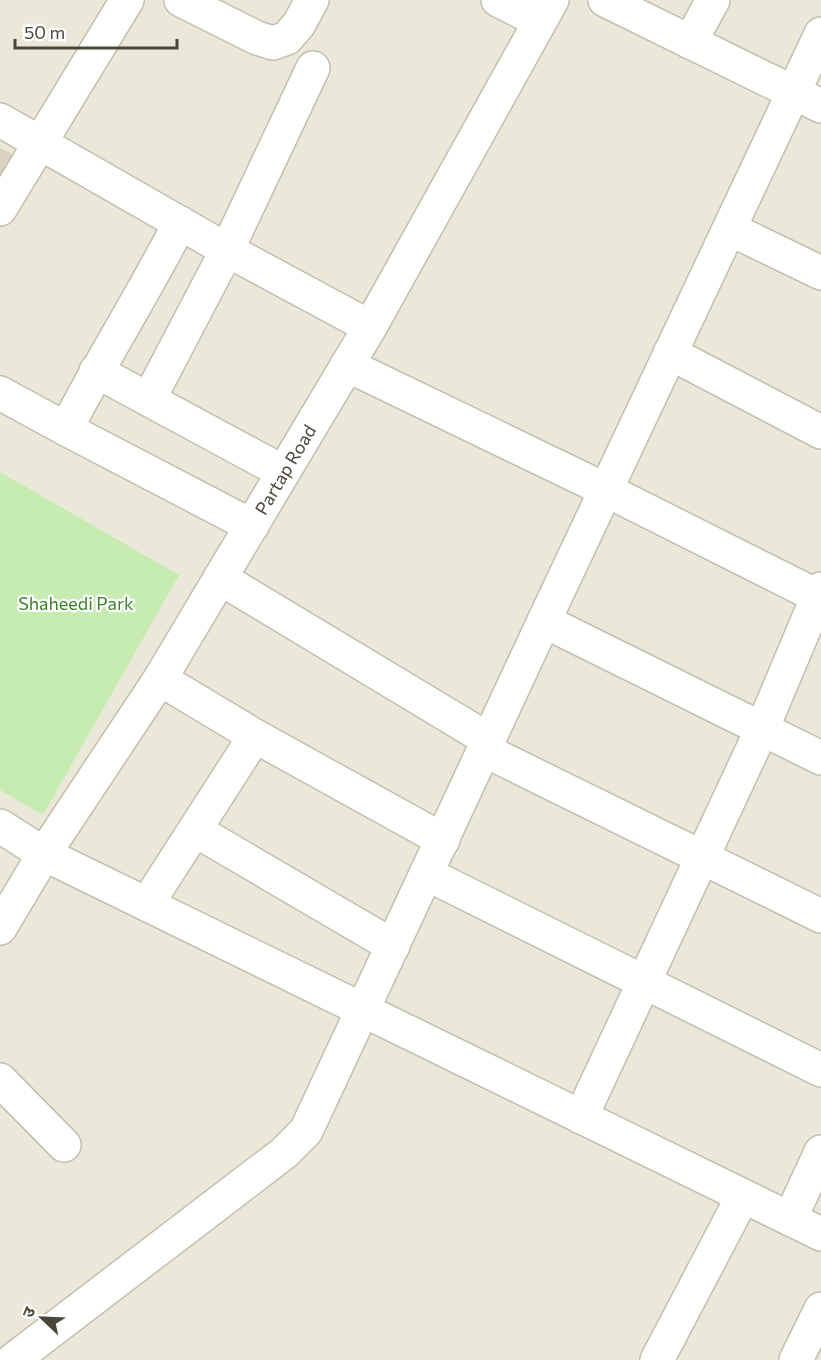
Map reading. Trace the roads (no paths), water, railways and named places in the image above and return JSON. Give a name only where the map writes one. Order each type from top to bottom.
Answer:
[{"type":"street","points":[[0,209],[127,0]]},
{"type":"street","points":[[181,0],[257,38],[273,43],[287,38],[299,24],[312,0]]},
{"type":"street","points":[[498,0],[546,11]]},
{"type":"street","points":[[605,0],[807,99]]},
{"type":"street","points":[[690,42],[713,0]]},
{"type":"street","name":"Partap Road","points":[[0,928],[44,854],[160,679],[252,526],[370,327],[546,11]]},
{"type":"street","points":[[13,1360],[284,1153],[306,1131],[730,229],[807,99],[821,34]]},
{"type":"street","points":[[149,399],[227,250],[313,68]]},
{"type":"street","points":[[0,120],[227,250],[370,327]]},
{"type":"street","points":[[66,429],[96,370],[159,264],[180,223]]},
{"type":"street","points":[[730,229],[821,273]]},
{"type":"street","points":[[670,353],[821,432]]},
{"type":"street","points":[[347,366],[820,594],[762,729],[581,1117]]},
{"type":"street","points":[[96,370],[283,472]]},
{"type":"street","points":[[0,393],[252,526]]},
{"type":"street","points":[[220,578],[487,745],[821,916]]},
{"type":"street","points":[[544,621],[821,758]]},
{"type":"street","points":[[160,679],[255,736],[443,840]]},
{"type":"street","points":[[147,904],[255,736]]},
{"type":"street","points":[[0,826],[44,854],[821,1234]]},
{"type":"street","points":[[195,830],[393,946]]},
{"type":"street","points":[[427,874],[821,1070]]},
{"type":"street","points":[[0,1080],[64,1145]]},
{"type":"street","points":[[790,1218],[821,1152]]},
{"type":"street","points":[[657,1360],[743,1196]]},
{"type":"street","points":[[796,1360],[821,1309]]},
{"type":"park label","name":"Shaheedi Park","points":[[76,603]]}]
